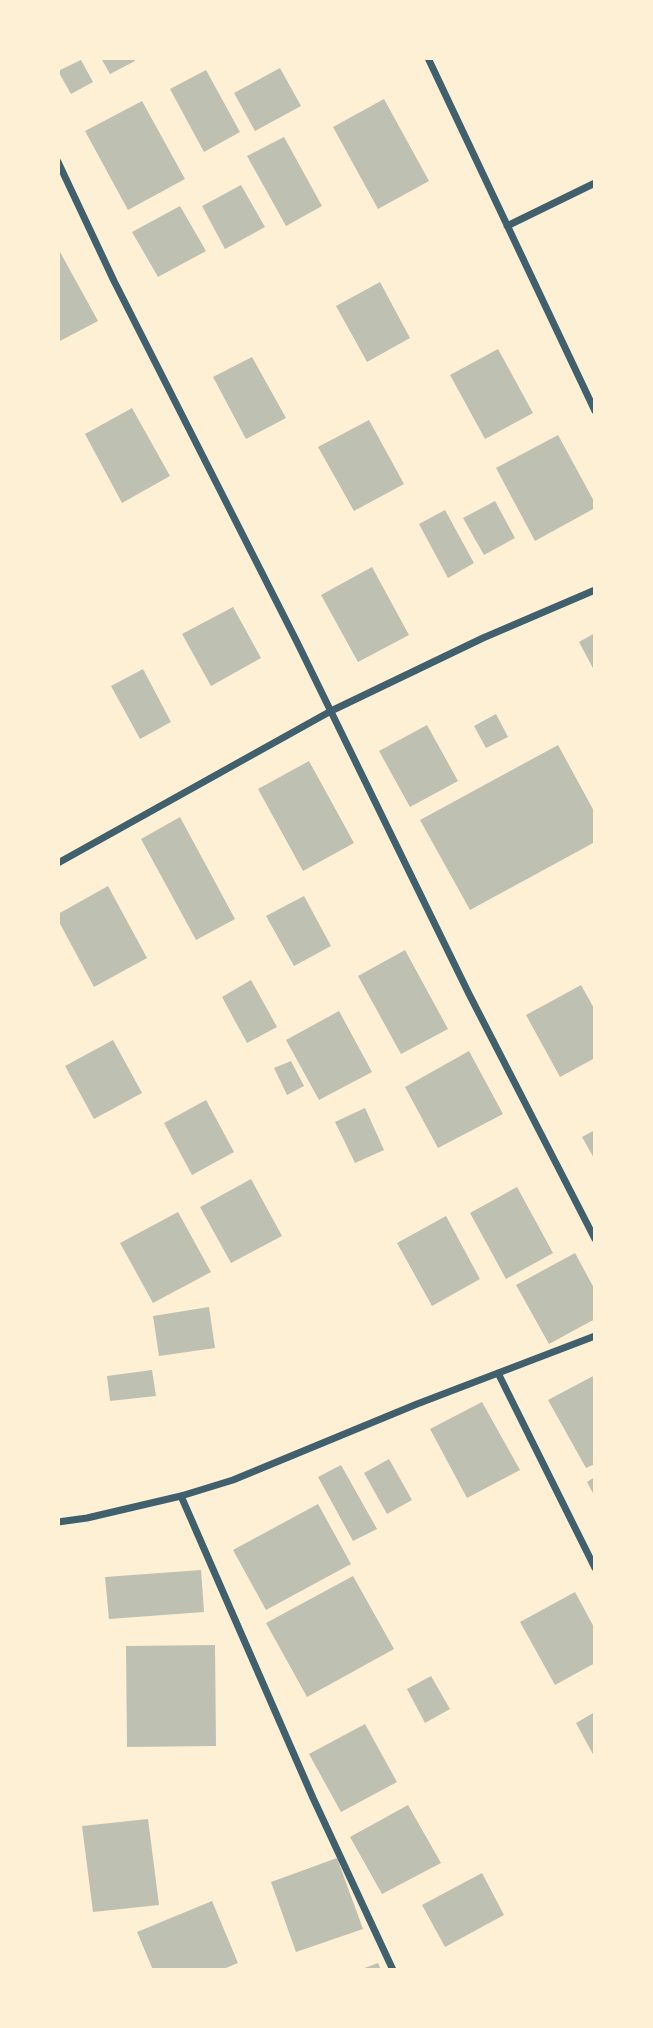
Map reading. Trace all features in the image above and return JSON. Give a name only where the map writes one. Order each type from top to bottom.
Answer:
[{"type":"street","points":[[428,58],[595,411]]},
{"type":"street","points":[[58,162],[114,281],[331,711],[469,994],[595,1239]]},
{"type":"street","points":[[507,226],[595,183]]},
{"type":"street","points":[[58,863],[331,711],[483,638],[595,590]]},
{"type":"street","points":[[58,1522],[181,1496],[233,1480],[417,1404],[595,1336]]},
{"type":"street","points":[[498,1373],[595,1568]]},
{"type":"street","points":[[181,1496],[313,1798],[393,1970]]},
{"type":"building","points":[[101,58],[133,58],[135,61],[110,74]]},
{"type":"building","points":[[81,60],[93,82],[71,94],[58,71]]},
{"type":"building","points":[[280,68],[301,106],[255,131],[234,93]]},
{"type":"building","points":[[206,70],[240,132],[204,152],[170,89]]},
{"type":"building","points":[[384,99],[429,181],[378,209],[333,127]]},
{"type":"building","points":[[142,101],[185,179],[128,210],[85,131]]},
{"type":"building","points":[[284,137],[322,206],[286,226],[247,156]]},
{"type":"building","points":[[241,185],[265,227],[225,249],[202,206]]},
{"type":"building","points":[[180,206],[206,251],[158,277],[132,232]]},
{"type":"building","points":[[60,252],[98,321],[58,342],[58,253]]},
{"type":"building","points":[[380,282],[410,338],[367,362],[336,306]]},
{"type":"building","points":[[498,349],[533,413],[485,439],[450,375]]},
{"type":"building","points":[[252,357],[286,418],[246,439],[213,377]]},
{"type":"building","points":[[132,408],[170,476],[122,503],[85,434]]},
{"type":"building","points":[[369,420],[404,484],[354,511],[318,447]]},
{"type":"building","points":[[558,435],[595,503],[595,508],[535,541],[496,468]]},
{"type":"building","points":[[495,501],[515,538],[484,555],[463,518]]},
{"type":"building","points":[[445,510],[474,563],[448,578],[419,524]]},
{"type":"building","points":[[372,567],[409,635],[358,662],[321,595]]},
{"type":"building","points":[[233,607],[261,658],[211,686],[182,634]]},
{"type":"building","points":[[595,633],[595,672],[579,642]]},
{"type":"building","points":[[143,669],[171,722],[140,739],[111,686]]},
{"type":"building","points":[[496,714],[508,737],[486,748],[474,726]]},
{"type":"building","points":[[427,725],[458,781],[410,807],[379,751]]},
{"type":"building","points":[[558,745],[595,813],[595,842],[470,910],[420,820]]},
{"type":"building","points":[[309,761],[354,843],[303,871],[258,789]]},
{"type":"building","points":[[180,817],[235,919],[196,940],[141,839]]},
{"type":"building","points":[[108,886],[147,958],[94,987],[58,920],[58,914]]},
{"type":"building","points":[[304,896],[331,946],[294,966],[266,916]]},
{"type":"building","points":[[405,950],[448,1029],[401,1054],[358,976]]},
{"type":"building","points":[[251,980],[277,1027],[247,1043],[222,997]]},
{"type":"building","points":[[581,985],[595,1010],[595,1058],[560,1077],[526,1015]]},
{"type":"building","points":[[339,1011],[372,1072],[319,1100],[286,1040]]},
{"type":"building","points":[[113,1040],[142,1093],[94,1119],[65,1066]]},
{"type":"building","points":[[469,1051],[503,1114],[438,1148],[405,1087]]},
{"type":"building","points":[[291,1061],[304,1086],[287,1095],[274,1068]]},
{"type":"building","points":[[206,1100],[234,1152],[192,1175],[164,1123]]},
{"type":"building","points":[[365,1108],[384,1150],[355,1163],[335,1122]]},
{"type":"building","points":[[595,1130],[595,1160],[582,1137]]},
{"type":"building","points":[[251,1179],[282,1236],[231,1263],[200,1207]]},
{"type":"building","points":[[517,1187],[553,1253],[506,1279],[470,1213]]},
{"type":"building","points":[[178,1212],[211,1272],[153,1303],[120,1243]]},
{"type":"building","points":[[446,1216],[480,1279],[432,1306],[397,1243]]},
{"type":"building","points":[[575,1253],[595,1290],[595,1319],[549,1344],[516,1285]]},
{"type":"building","points":[[209,1307],[215,1348],[159,1356],[153,1316]]},
{"type":"building","points":[[152,1370],[156,1396],[110,1401],[107,1376]]},
{"type":"building","points":[[595,1375],[595,1464],[586,1468],[548,1400]]},
{"type":"building","points":[[482,1402],[520,1470],[467,1498],[430,1429]]},
{"type":"building","points":[[389,1459],[412,1500],[387,1514],[364,1473]]},
{"type":"building","points":[[341,1465],[377,1529],[353,1541],[318,1477]]},
{"type":"building","points":[[595,1477],[595,1497],[587,1482]]},
{"type":"building","points":[[318,1504],[351,1564],[266,1610],[233,1550]]},
{"type":"building","points":[[201,1570],[204,1612],[109,1619],[105,1577]]},
{"type":"building","points":[[353,1576],[394,1649],[307,1697],[266,1623]]},
{"type":"building","points":[[575,1592],[595,1629],[595,1663],[555,1685],[520,1622]]},
{"type":"building","points":[[215,1645],[216,1746],[127,1747],[126,1646]]},
{"type":"building","points":[[431,1676],[450,1709],[425,1723],[407,1689]]},
{"type":"building","points":[[595,1712],[595,1758],[576,1723]]},
{"type":"building","points":[[365,1724],[397,1782],[341,1812],[309,1754]]},
{"type":"building","points":[[408,1805],[441,1863],[382,1894],[350,1837]]},
{"type":"building","points":[[148,1819],[159,1905],[93,1912],[82,1826]]},
{"type":"building","points":[[337,1858],[363,1929],[296,1952],[271,1882]]},
{"type":"building","points":[[482,1873],[504,1915],[445,1947],[422,1905]]},
{"type":"building","points":[[212,1901],[238,1963],[221,1970],[153,1970],[137,1932]]},
{"type":"building","points":[[378,1963],[381,1970],[359,1970]]}]
